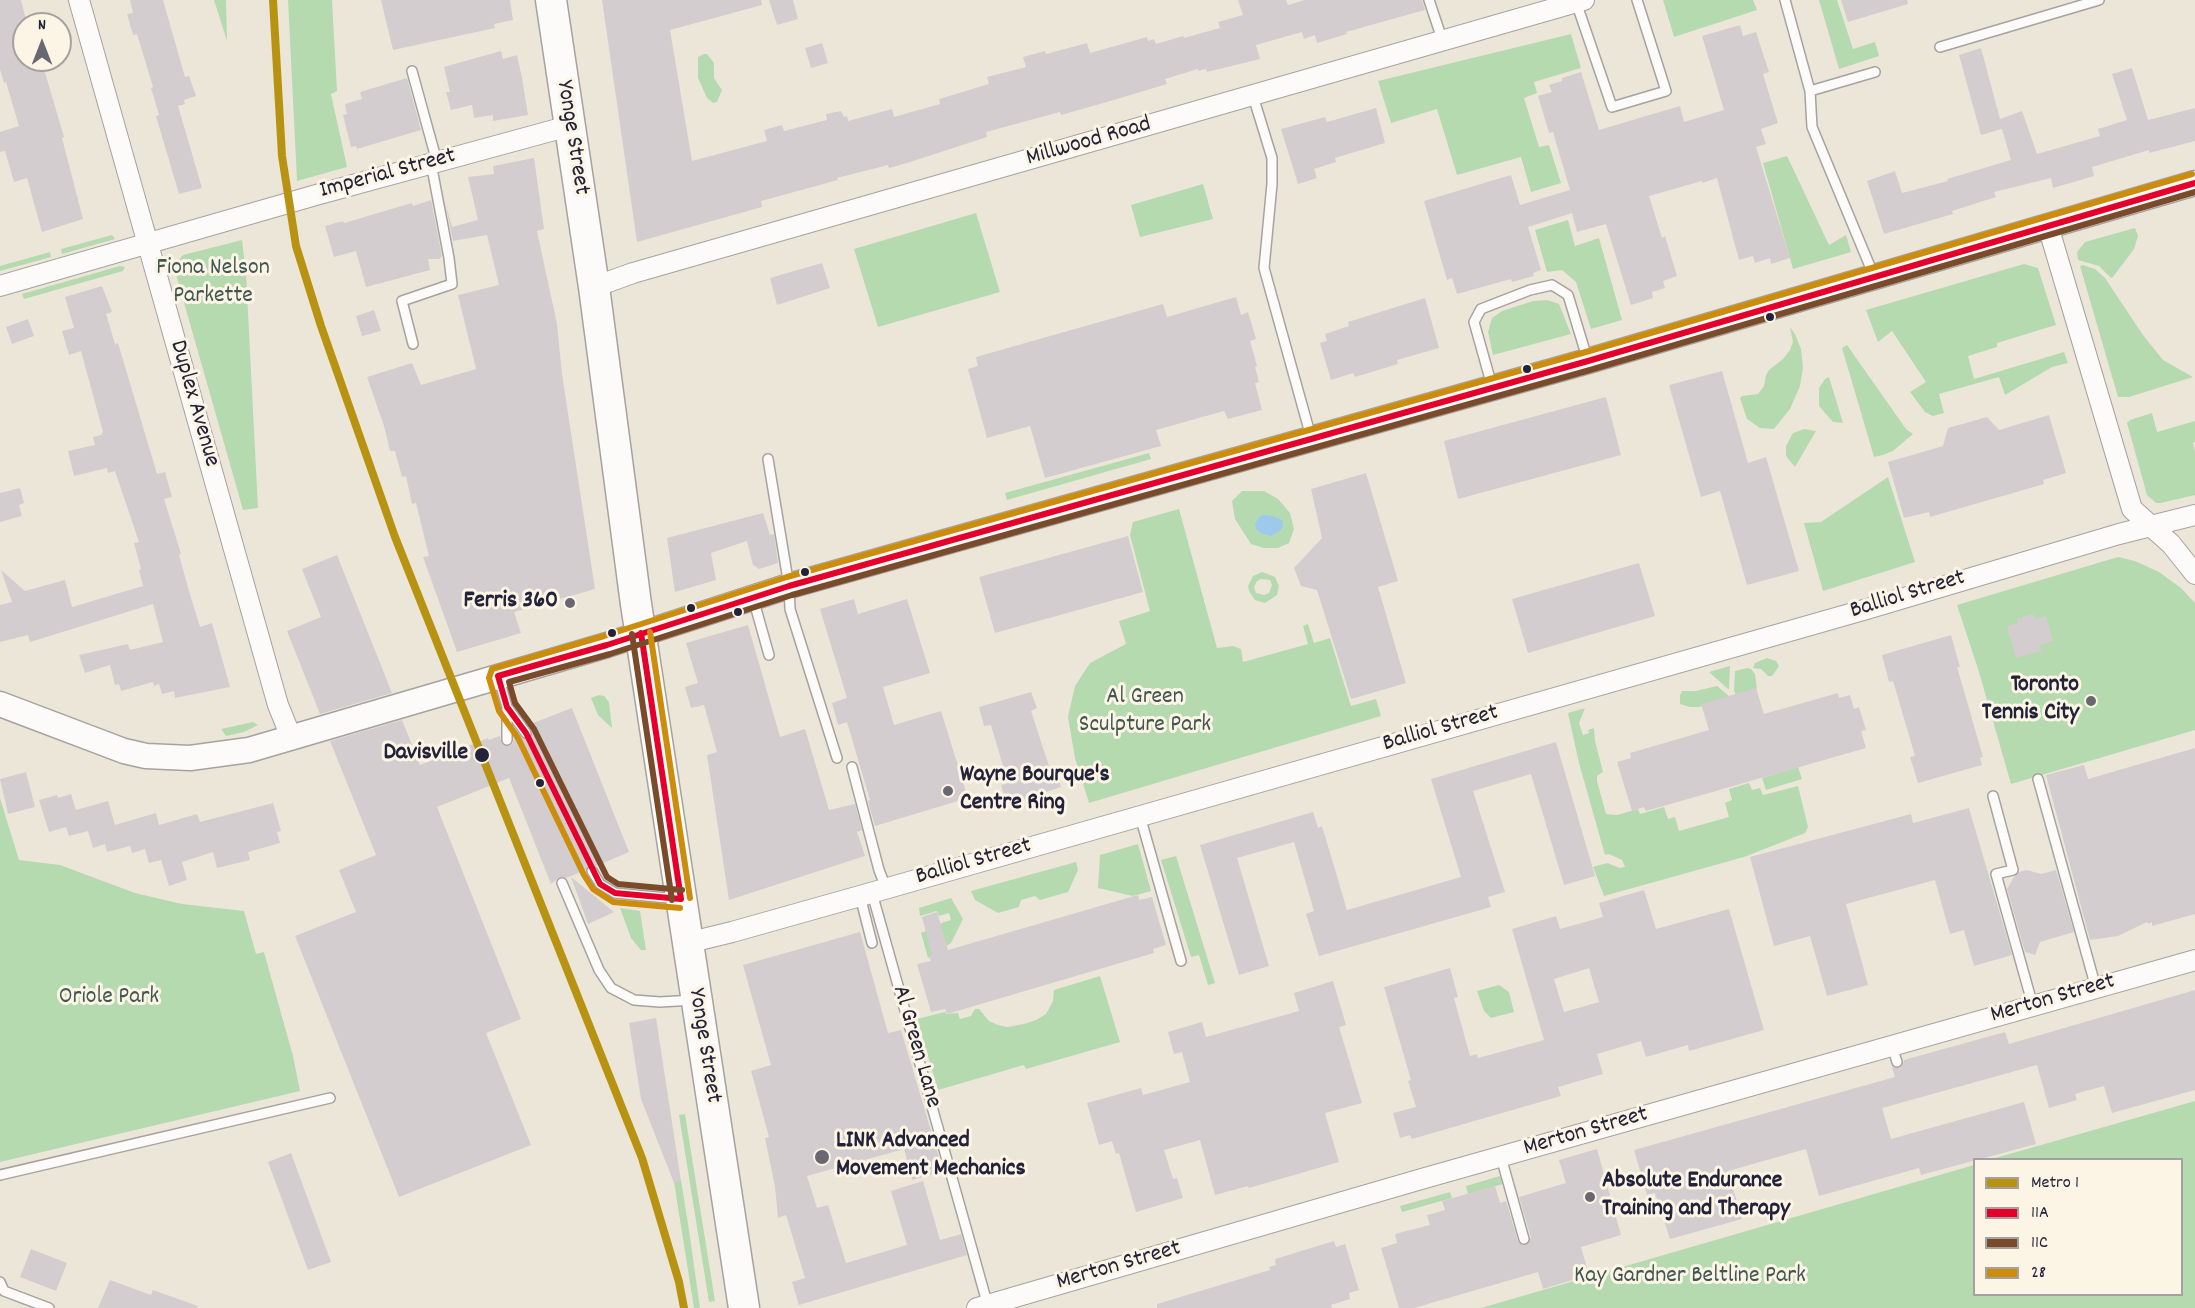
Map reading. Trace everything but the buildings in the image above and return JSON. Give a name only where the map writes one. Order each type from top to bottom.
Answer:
[{"type":"main road","name":"Yonge Street","points":[[551,0],[594,287],[641,633],[744,1308]]},
{"type":"street","name":"Duplex Avenue","points":[[79,0],[278,705],[291,737]]},
{"type":"street","name":"Millwood Road","points":[[594,287],[655,267],[1580,1]]},
{"type":"street","name":"Imperial Street","points":[[0,286],[316,195],[569,126]]},
{"type":"street","points":[[0,705],[124,751],[146,756],[190,758],[249,750],[641,633],[789,586],[1588,361],[2195,183]]},
{"type":"street","points":[[2048,226],[2132,509],[2171,544],[2195,574]]},
{"type":"street","name":"Balliol Street","points":[[687,943],[2195,515]]},
{"type":"street","name":"Merton Street","points":[[984,1307],[1501,1157],[1894,1054],[2033,1006],[2195,960]]},
{"type":"lane","points":[[1429,0],[1443,42]]},
{"type":"lane","points":[[1580,1],[1612,107],[1666,91],[1637,0]]},
{"type":"lane","points":[[1785,0],[1810,91],[1812,127],[1875,278]]},
{"type":"lane","points":[[1940,47],[2099,0]]},
{"type":"lane","points":[[412,71],[434,162],[452,284],[402,301],[413,344]]},
{"type":"lane","points":[[1810,91],[1875,72]]},
{"type":"lane","points":[[1253,96],[1272,158],[1272,184],[1264,268],[1312,439]]},
{"type":"lane","points":[[1492,387],[1474,322],[1481,309],[1530,290],[1552,285],[1568,295],[1588,361]]},
{"type":"lane","points":[[768,459],[789,586],[790,609],[837,758]]},
{"type":"lane","points":[[753,598],[769,655]]},
{"type":"lane","points":[[498,676],[507,707],[507,740]]},
{"type":"lane","points":[[507,707],[526,733]]},
{"type":"lane","points":[[852,767],[879,870],[873,892],[872,942]]},
{"type":"lane","points":[[2038,779],[2096,988]]},
{"type":"lane","points":[[1993,796],[2013,870],[1996,874],[2033,1006]]},
{"type":"lane","points":[[1140,816],[1181,961]]},
{"type":"lane","points":[[592,871],[600,884],[615,893],[681,899]]},
{"type":"lane","points":[[562,883],[599,970],[611,988],[634,1000],[660,1002],[696,1000]]},
{"type":"lane","name":"Al Green Lane","points":[[873,892],[984,1307]]},
{"type":"lane","points":[[0,1176],[330,1098]]},
{"type":"lane","points":[[1501,1157],[1524,1239]]},
{"type":"lane","points":[[0,1282],[4,1291],[49,1308]]},
{"type":"green space","points":[[214,0],[226,0],[227,41]]},
{"type":"green space","points":[[288,0],[332,0],[337,91],[331,94],[347,167],[297,181]]},
{"type":"green space","points":[[1663,0],[1753,0],[1757,10],[1674,37]]},
{"type":"green space","points":[[1819,0],[1837,0],[1853,49],[1875,42],[1879,56],[1839,69]]},
{"type":"green space","points":[[1571,34],[1581,68],[1534,82],[1537,93],[1524,98],[1539,147],[1549,145],[1561,183],[1531,192],[1521,157],[1457,175],[1437,109],[1391,123],[1378,81]]},
{"type":"green space","points":[[707,54],[714,63],[714,78],[722,90],[717,102],[713,103],[707,98],[698,78],[698,57]]},
{"type":"green space","points":[[1787,156],[1829,245],[1846,235],[1851,252],[1793,269],[1763,163]]},
{"type":"green space","points":[[1203,184],[1213,219],[1140,237],[1131,205]]},
{"type":"green space","points":[[976,213],[1000,292],[878,327],[854,249]]},
{"type":"green space","points":[[1568,220],[1575,246],[1599,238],[1622,320],[1591,329],[1576,282],[1562,270],[1547,272],[1535,230]]},
{"type":"green space","points":[[2135,228],[2138,236],[2134,249],[2113,277],[2111,278],[2099,266],[2078,260],[2077,252],[2085,242]]},
{"type":"green space","points":[[112,235],[115,239],[62,254],[61,249]]},
{"type":"green space","name":"Fiona Nelson Parkette","points":[[242,240],[246,273],[258,508],[243,510],[175,271],[177,262],[183,255]]},
{"type":"green space","points":[[50,252],[51,257],[0,271],[0,266]]},
{"type":"green space","points":[[2024,264],[2038,268],[2056,325],[1997,343],[1997,347],[1968,356],[1974,379],[2064,352],[2068,363],[2052,367],[2005,395],[1999,377],[1939,394],[1944,413],[1933,416],[1925,412],[1910,392],[1926,382],[1892,331],[1878,342],[1866,310]]},
{"type":"green space","points":[[120,266],[125,267],[123,271],[24,299],[22,294]]},
{"type":"green space","points":[[2080,266],[2095,269],[2105,278],[2143,335],[2163,360],[2193,377],[2129,397],[2118,397]]},
{"type":"green space","points":[[1547,300],[1559,304],[1571,334],[1493,355],[1488,332],[1492,318],[1502,311],[1533,301]]},
{"type":"green space","points":[[1790,327],[1801,349],[1803,368],[1800,386],[1790,409],[1774,429],[1760,428],[1747,419],[1740,398],[1758,394],[1764,386],[1769,370],[1790,350],[1793,342]]},
{"type":"green space","points":[[1847,345],[1906,429],[1913,434],[1893,451],[1883,455],[1874,457],[1842,348]]},
{"type":"green space","points":[[1829,377],[1843,423],[1833,422],[1819,406],[1819,388]]},
{"type":"green space","points":[[2152,413],[2157,432],[2195,421],[2195,442],[2193,443],[2195,495],[2156,503],[2147,495],[2127,423]]},
{"type":"green space","points":[[1804,429],[1816,431],[1795,467],[1786,456],[1786,446],[1793,433]]},
{"type":"green space","points":[[1149,453],[1151,459],[1007,500],[1005,493]]},
{"type":"green space","points":[[1888,477],[1915,562],[1823,591],[1804,523],[1821,522]]},
{"type":"green space","points":[[1242,491],[1264,491],[1278,499],[1290,513],[1294,529],[1289,543],[1278,548],[1264,548],[1251,544],[1235,519],[1232,501]]},
{"type":"green space","name":"Al Green Sculpture Park","points":[[1179,509],[1217,648],[1233,646],[1241,649],[1243,662],[1308,644],[1303,626],[1308,624],[1314,643],[1330,638],[1351,706],[1376,699],[1381,716],[1089,803],[1075,758],[1068,717],[1075,686],[1090,663],[1126,644],[1119,621],[1150,611],[1130,535],[1133,522]]},
{"type":"green space","name":"Toronto Tennis City","points":[[2118,557],[2135,561],[2159,572],[2181,588],[2195,603],[2195,730],[2011,784],[1957,605]]},
{"type":"green space","points":[[1262,572],[1275,577],[1279,586],[1277,595],[1265,603],[1255,600],[1248,586],[1253,576]],"holes":[[[1270,580],[1272,585],[1269,593],[1264,595],[1256,593],[1254,587],[1257,581]]]},
{"type":"green space","points":[[1767,658],[1776,661],[1779,666],[1772,676],[1768,676],[1761,669],[1753,668],[1755,663]]},
{"type":"green space","points":[[1730,666],[1729,689],[1728,689],[1709,672]]},
{"type":"green space","points":[[1747,668],[1755,674],[1757,690],[1736,696],[1735,671]]},
{"type":"green space","points":[[1717,686],[1730,697],[1699,707],[1680,704],[1682,691],[1696,691]]},
{"type":"green space","points":[[604,696],[609,702],[612,728],[598,715],[591,698]]},
{"type":"green space","points":[[1585,708],[1579,723],[1583,735],[1594,728],[1603,772],[1597,776],[1597,781],[1606,814],[1617,815],[1638,809],[1640,814],[1664,807],[1668,819],[1675,817],[1679,831],[1729,817],[1725,803],[1732,800],[1729,789],[1749,783],[1752,790],[1760,788],[1763,795],[1798,786],[1808,827],[1805,833],[1744,857],[1604,896],[1593,867],[1607,863],[1620,868],[1625,867],[1622,860],[1609,854],[1605,855],[1579,763],[1568,713]]},
{"type":"green space","points":[[253,722],[258,725],[244,732],[226,736],[221,729]]},
{"type":"green space","points":[[1798,767],[1802,779],[1766,790],[1762,778]]},
{"type":"green space","name":"Oriole Park","points":[[0,798],[19,860],[60,865],[135,893],[182,904],[244,911],[256,954],[264,952],[293,1056],[300,1091],[0,1162]]},
{"type":"green space","points":[[1138,844],[1151,891],[1133,896],[1098,888],[1100,855]]},
{"type":"green space","points":[[1176,856],[1215,983],[1208,985],[1199,955],[1191,957],[1161,860]]},
{"type":"green space","points":[[1076,862],[1078,870],[1068,892],[1040,900],[1035,896],[1021,900],[1019,907],[998,913],[975,900],[971,891]]},
{"type":"green space","points":[[951,898],[963,919],[951,943],[928,958],[921,933],[931,929],[932,926],[951,920],[949,913],[939,916],[937,911],[920,916],[919,908]]},
{"type":"green space","points":[[620,908],[640,911],[646,950],[641,950],[631,938]]},
{"type":"green space","points":[[1100,976],[1120,1042],[1026,1069],[1024,1065],[938,1090],[917,1019],[945,1012],[946,1014],[958,1013],[960,1019],[971,1016],[975,1009],[979,1009],[989,1021],[998,1025],[1007,1027],[1024,1024],[1046,1014],[1053,1001],[1054,990]]},
{"type":"green space","points":[[1499,985],[1509,992],[1514,1012],[1491,1018],[1484,1011],[1477,991]]},
{"type":"green space","name":"Kay Gardner Beltline Park","points":[[2195,1101],[2195,1308],[1481,1308],[1973,1165],[1973,1296],[2183,1296],[2183,1158],[1996,1158]]},
{"type":"green space","points":[[685,1114],[715,1301],[709,1302],[679,1115]]},
{"type":"green space","points":[[1500,1176],[1503,1184],[1468,1194],[1466,1186]]},
{"type":"green space","points":[[681,1180],[700,1308],[694,1308],[674,1182]]},
{"type":"green space","points":[[1450,1192],[1452,1198],[1402,1212],[1400,1206]]},
{"type":"water","points":[[1262,515],[1282,520],[1281,530],[1271,536],[1261,533],[1256,529],[1255,524]]},
{"type":"metro line","name":"1","points":[[273,0],[282,156],[296,246],[321,326],[395,537],[642,1158],[679,1282],[684,1308]]},
{"type":"transit line","name":"28","points":[[680,908],[613,902],[593,889],[584,875],[518,738],[499,711],[489,678],[492,669],[604,636],[787,577],[1586,352],[2192,174]]},
{"type":"transit line","name":"11A","points":[[681,899],[615,893],[600,884],[526,733],[507,707],[498,676],[607,645],[789,586],[1588,361],[2195,183]]},
{"type":"transit line","name":"11C","points":[[682,890],[618,884],[607,877],[534,729],[515,703],[509,682],[610,654],[792,595],[1590,370],[2195,192]]},
{"type":"transit line","name":"28","points":[[650,632],[690,898]]},
{"type":"transit line","name":"11A","points":[[641,633],[681,899]]},
{"type":"transit line","name":"11C","points":[[632,634],[672,900]]},
{"type":"place","name":"Ferris 360","points":[[570,603]]},
{"type":"place","name":"Toronto Tennis City","points":[[2091,701]]},
{"type":"place","name":"Davisville","points":[[482,755]]},
{"type":"place","name":"Wayne Bourque's Centre Ring","points":[[948,791]]},
{"type":"place","name":"LINK Advanced Movement Mechanics","points":[[822,1157]]},
{"type":"place","name":"Absolute Endurance Training and Therapy","points":[[1590,1197]]}]
